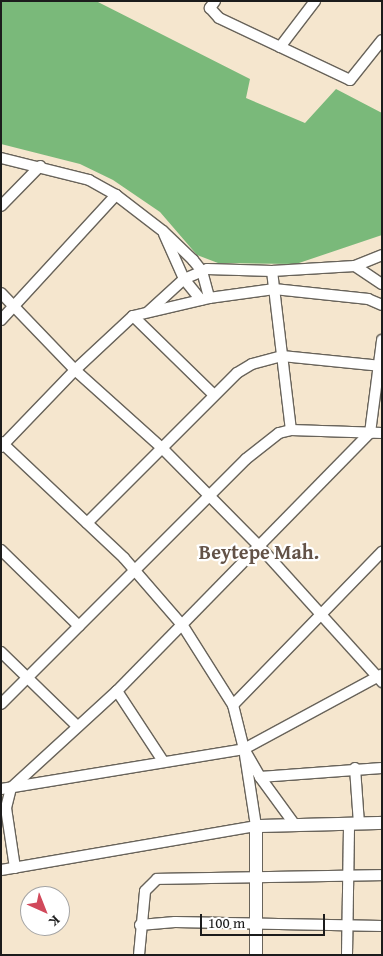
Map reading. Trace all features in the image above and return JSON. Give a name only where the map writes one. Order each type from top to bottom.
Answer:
[{"type":"street","points":[[215,1],[210,8],[219,18],[350,80],[382,40]]},
{"type":"street","points":[[280,47],[315,1]]},
{"type":"street","points":[[1,158],[40,166],[89,180],[116,195],[163,231],[202,271],[205,299]]},
{"type":"street","points":[[1,206],[40,166]]},
{"type":"street","points":[[1,320],[116,195]]},
{"type":"street","points":[[163,231],[184,279],[205,299]]},
{"type":"street","points":[[148,312],[184,279],[202,271],[272,271],[355,266],[382,255]]},
{"type":"street","points":[[355,266],[382,284]]},
{"type":"street","points":[[272,271],[291,430]]},
{"type":"street","points":[[256,955],[256,826],[244,749],[234,705],[183,626],[135,570],[2,445],[75,370],[133,316],[205,299],[274,289],[368,299],[382,305]]},
{"type":"street","points":[[1,293],[75,370],[162,448],[261,548],[380,678],[244,749],[6,788]]},
{"type":"street","points":[[133,316],[214,395]]},
{"type":"street","points":[[15,868],[6,808],[6,788],[117,691],[261,548],[370,433],[382,340]]},
{"type":"street","points":[[87,523],[214,395],[237,373],[252,364],[282,356],[380,366]]},
{"type":"street","points":[[1,704],[246,459],[279,433],[291,430],[382,433]]},
{"type":"street","points":[[1,550],[79,626]]},
{"type":"street","points":[[234,705],[319,613],[382,552]]},
{"type":"street","points":[[1,652],[29,677],[78,727]]},
{"type":"street","points":[[117,691],[163,761]]},
{"type":"street","points":[[244,749],[260,777],[295,825]]},
{"type":"street","points":[[260,777],[380,765]]},
{"type":"street","points":[[347,955],[348,875],[354,824],[355,768]]},
{"type":"street","points":[[1,870],[256,826],[382,823]]},
{"type":"street","points":[[139,955],[140,925],[145,891],[158,879],[256,876],[382,876]]},
{"type":"street","points":[[140,925],[175,922],[382,926]]},
{"type":"green space","points":[[1,1],[96,1],[250,79],[246,98],[305,123],[336,89],[382,113],[382,235],[296,264],[218,263],[197,255],[160,212],[113,180],[80,164],[1,144]]},
{"type":"district","name":"Beytepe Mah.","points":[[259,551]]}]
